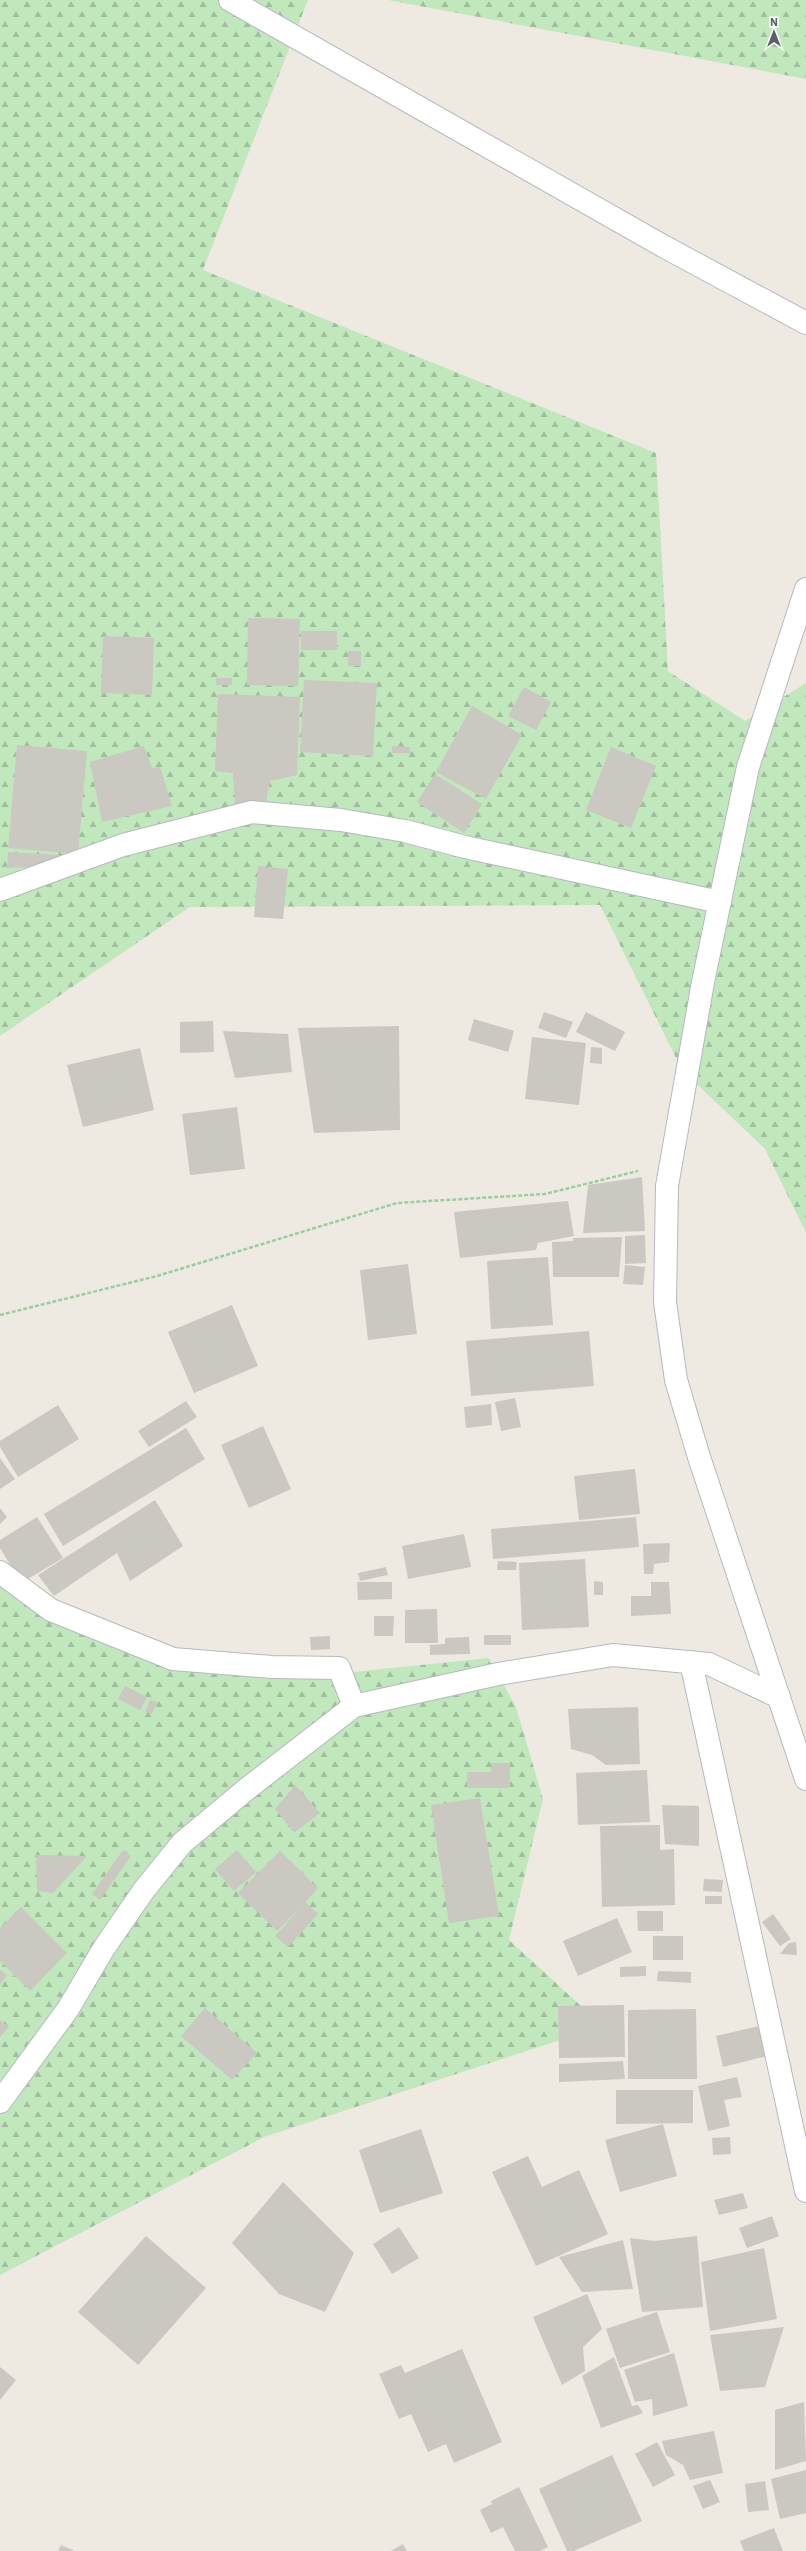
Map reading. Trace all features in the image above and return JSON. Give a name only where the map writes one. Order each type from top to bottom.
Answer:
[{"type":"street","points":[[230,0],[663,246],[806,323]]},
{"type":"street","points":[[806,589],[748,767],[703,982],[667,1186],[665,1302],[676,1380],[699,1457],[806,1779]]},
{"type":"street","points":[[0,890],[123,845],[252,812],[341,820],[405,831],[465,847],[720,902]]},
{"type":"street","points":[[0,1572],[51,1610],[173,1659],[272,1667],[339,1668],[354,1706]]},
{"type":"street","points":[[0,2102],[68,2009],[104,1948],[144,1890],[182,1843],[248,1788],[354,1706],[498,1674],[613,1655],[709,1664],[779,1697]]},
{"type":"street","points":[[691,1662],[806,2191]]},
{"type":"path","points":[[0,1315],[157,1276],[397,1203],[545,1194],[671,1163]]},
{"type":"green space","points":[[0,0],[308,0],[203,270],[656,453],[668,671],[745,721],[806,683],[806,1233],[765,1149],[682,1070],[600,905],[190,907],[0,1036]]},
{"type":"green space","points":[[388,0],[806,0],[806,79]]},
{"type":"green space","points":[[0,1562],[44,1601],[172,1656],[343,1673],[489,1658],[516,1707],[543,1799],[509,1940],[603,2026],[264,2137],[0,2275]]},
{"type":"building","points":[[248,618],[300,619],[298,686],[247,685]]},
{"type":"building","points":[[301,631],[337,631],[337,650],[301,650]]},
{"type":"building","points":[[103,636],[154,638],[152,695],[101,693]]},
{"type":"building","points":[[348,651],[361,651],[361,666],[348,666]]},
{"type":"building","points":[[216,678],[232,678],[232,685],[216,685]]},
{"type":"building","points":[[304,680],[377,683],[373,756],[300,752]]},
{"type":"building","points":[[524,687],[551,702],[536,730],[508,716]]},
{"type":"building","points":[[218,694],[300,697],[297,775],[270,781],[266,803],[235,804],[233,773],[215,771]]},
{"type":"building","points":[[472,706],[522,735],[486,799],[436,772]]},
{"type":"building","points":[[17,745],[87,751],[78,854],[8,848]]},
{"type":"building","points":[[144,746],[152,768],[160,767],[172,806],[102,822],[90,762]]},
{"type":"building","points":[[392,746],[410,747],[410,753],[392,753]]},
{"type":"building","points":[[611,747],[656,766],[631,828],[586,810]]},
{"type":"building","points":[[435,774],[482,804],[464,833],[417,802]]},
{"type":"building","points":[[8,852],[60,855],[61,860],[32,867],[7,868]]},
{"type":"building","points":[[258,866],[288,869],[283,919],[254,917]]},
{"type":"building","points":[[544,1012],[573,1022],[566,1038],[538,1028]]},
{"type":"building","points":[[586,1012],[625,1032],[615,1051],[576,1032]]},
{"type":"building","points":[[474,1019],[514,1031],[508,1052],[468,1040]]},
{"type":"building","points":[[213,1021],[214,1052],[180,1053],[180,1022]]},
{"type":"building","points":[[399,1026],[400,1130],[314,1133],[298,1028]]},
{"type":"building","points":[[223,1031],[288,1034],[292,1072],[235,1078]]},
{"type":"building","points":[[532,1037],[586,1043],[579,1105],[525,1099]]},
{"type":"building","points":[[591,1047],[602,1048],[602,1064],[590,1063]]},
{"type":"building","points":[[140,1048],[154,1110],[83,1127],[67,1065]]},
{"type":"building","points":[[237,1107],[245,1169],[190,1175],[182,1114]]},
{"type":"building","points":[[642,1177],[645,1231],[583,1233],[588,1185]]},
{"type":"building","points":[[568,1201],[574,1236],[538,1243],[536,1250],[460,1258],[454,1212]]},
{"type":"building","points":[[645,1235],[646,1263],[625,1264],[625,1236]]},
{"type":"building","points":[[622,1237],[619,1277],[553,1277],[552,1242],[573,1241],[573,1238]]},
{"type":"building","points":[[548,1257],[553,1325],[491,1329],[487,1261]]},
{"type":"building","points":[[408,1264],[417,1334],[368,1340],[360,1270]]},
{"type":"building","points":[[625,1265],[645,1267],[643,1285],[623,1284]]},
{"type":"building","points":[[232,1305],[258,1366],[194,1393],[168,1332]]},
{"type":"building","points":[[589,1331],[594,1386],[471,1396],[466,1341]]},
{"type":"building","points":[[515,1398],[521,1427],[501,1431],[495,1402]]},
{"type":"building","points":[[186,1401],[197,1417],[149,1447],[138,1431]]},
{"type":"building","points":[[491,1404],[492,1425],[466,1428],[464,1407]]},
{"type":"building","points":[[58,1405],[79,1439],[18,1477],[0,1447],[0,1441]]},
{"type":"building","points":[[263,1426],[291,1489],[249,1508],[221,1445]]},
{"type":"building","points":[[186,1428],[205,1459],[63,1546],[44,1514]]},
{"type":"building","points":[[0,1458],[15,1479],[0,1489]]},
{"type":"building","points":[[635,1469],[640,1514],[579,1520],[574,1476]]},
{"type":"building","points":[[155,1500],[183,1546],[130,1581],[117,1553],[54,1596],[38,1575]]},
{"type":"building","points":[[0,1508],[7,1517],[0,1524]]},
{"type":"building","points":[[37,1517],[63,1558],[21,1583],[0,1548],[0,1540]]},
{"type":"building","points":[[636,1517],[639,1547],[493,1559],[491,1529]]},
{"type":"building","points":[[464,1534],[471,1567],[408,1579],[402,1546]]},
{"type":"building","points":[[670,1543],[669,1562],[654,1564],[653,1574],[644,1574],[643,1544]]},
{"type":"building","points":[[585,1559],[589,1627],[522,1630],[519,1563]]},
{"type":"building","points":[[498,1561],[517,1562],[516,1570],[497,1570]]},
{"type":"building","points":[[386,1567],[388,1575],[360,1581],[358,1573]]},
{"type":"building","points":[[594,1581],[603,1582],[603,1595],[594,1595]]},
{"type":"building","points":[[357,1582],[392,1582],[392,1599],[358,1600]]},
{"type":"building","points":[[651,1582],[669,1582],[671,1614],[631,1616],[631,1596],[651,1596]]},
{"type":"building","points":[[437,1609],[438,1643],[405,1643],[405,1610]]},
{"type":"building","points":[[374,1616],[394,1616],[393,1636],[374,1636]]},
{"type":"building","points":[[484,1635],[511,1635],[511,1645],[484,1645]]},
{"type":"building","points":[[330,1636],[330,1649],[311,1650],[310,1637]]},
{"type":"building","points":[[469,1637],[470,1654],[430,1655],[430,1645],[445,1644],[445,1638]]},
{"type":"building","points":[[125,1686],[147,1697],[140,1710],[118,1699]]},
{"type":"building","points":[[150,1700],[157,1702],[152,1714],[145,1712]]},
{"type":"building","points":[[638,1707],[640,1764],[606,1765],[592,1755],[571,1749],[568,1709]]},
{"type":"building","points":[[491,1763],[510,1763],[510,1788],[467,1788],[467,1772],[491,1772]]},
{"type":"building","points":[[647,1770],[650,1822],[578,1825],[576,1773]]},
{"type":"building","points":[[295,1785],[320,1813],[294,1833],[275,1809]]},
{"type":"building","points":[[480,1798],[499,1916],[449,1923],[431,1805]]},
{"type":"building","points":[[662,1805],[699,1806],[699,1846],[665,1844]]},
{"type":"building","points":[[660,1825],[660,1850],[674,1849],[675,1905],[602,1907],[600,1826]]},
{"type":"building","points":[[123,1850],[131,1856],[100,1900],[92,1894]]},
{"type":"building","points":[[237,1850],[256,1872],[234,1891],[215,1869]]},
{"type":"building","points":[[280,1851],[318,1888],[305,1902],[318,1914],[288,1947],[275,1936],[303,1905],[277,1931],[238,1893]]},
{"type":"building","points":[[36,1855],[87,1856],[53,1893],[37,1891]]},
{"type":"building","points":[[704,1879],[723,1880],[722,1892],[703,1891]]},
{"type":"building","points":[[705,1896],[722,1896],[722,1904],[705,1904]]},
{"type":"building","points":[[21,1907],[67,1953],[30,1991],[0,1961],[0,1928]]},
{"type":"building","points":[[637,1911],[663,1911],[663,1931],[638,1931]]},
{"type":"building","points":[[773,1914],[791,1939],[780,1946],[762,1922]]},
{"type":"building","points":[[617,1918],[632,1952],[578,1976],[563,1941]]},
{"type":"building","points":[[653,1936],[683,1936],[683,1960],[653,1960]]},
{"type":"building","points":[[796,1942],[797,1955],[780,1954],[789,1943]]},
{"type":"building","points":[[646,1966],[646,1976],[620,1977],[620,1967]]},
{"type":"building","points":[[0,1970],[7,1975],[0,1985]]},
{"type":"building","points":[[658,1971],[691,1972],[691,1983],[657,1981]]},
{"type":"building","points":[[624,2005],[625,2057],[559,2058],[558,2006]]},
{"type":"building","points":[[205,2008],[257,2053],[232,2080],[181,2036]]},
{"type":"building","points":[[696,2009],[697,2079],[628,2079],[628,2010]]},
{"type":"building","points":[[0,2020],[9,2027],[0,2037]]},
{"type":"building","points":[[759,2026],[767,2056],[723,2067],[716,2036]]},
{"type":"building","points":[[623,2061],[625,2079],[559,2082],[559,2064]]},
{"type":"building","points":[[737,2077],[742,2097],[724,2100],[730,2126],[708,2131],[698,2086]]},
{"type":"building","points":[[616,2090],[693,2090],[693,2123],[616,2124]]},
{"type":"building","points":[[663,2124],[677,2176],[620,2192],[605,2140]]},
{"type":"building","points":[[421,2129],[443,2193],[380,2213],[359,2150]]},
{"type":"building","points":[[730,2137],[731,2154],[713,2155],[712,2138]]},
{"type":"building","points":[[528,2156],[542,2187],[579,2170],[608,2234],[536,2266],[492,2172]]},
{"type":"building","points":[[283,2182],[354,2253],[325,2312],[279,2294],[232,2243]]},
{"type":"building","points":[[743,2193],[748,2208],[719,2215],[714,2200]]},
{"type":"building","points":[[772,2216],[779,2236],[747,2248],[739,2228]]},
{"type":"building","points":[[399,2227],[419,2258],[392,2274],[373,2244]]},
{"type":"building","points":[[146,2236],[206,2288],[138,2365],[78,2312]]},
{"type":"building","points":[[697,2236],[703,2307],[642,2312],[630,2238],[654,2241]]},
{"type":"building","points":[[623,2240],[633,2289],[582,2292],[559,2257]]},
{"type":"building","points":[[764,2248],[777,2319],[710,2331],[701,2262]]},
{"type":"building","points":[[587,2294],[602,2329],[583,2347],[585,2371],[562,2385],[533,2317]]},
{"type":"building","points":[[657,2312],[670,2352],[620,2368],[606,2329]]},
{"type":"building","points":[[784,2327],[765,2387],[720,2391],[710,2335]]},
{"type":"building","points":[[462,2349],[502,2442],[454,2463],[446,2444],[428,2452],[411,2414],[399,2419],[379,2374],[401,2365],[405,2373]]},
{"type":"building","points":[[674,2353],[688,2406],[653,2416],[652,2399],[635,2402],[624,2370]]},
{"type":"building","points":[[614,2357],[632,2406],[638,2405],[643,2413],[601,2428],[582,2376]]},
{"type":"building","points":[[0,2367],[16,2380],[0,2400]]},
{"type":"building","points":[[804,2402],[806,2461],[775,2470],[775,2410]]},
{"type":"building","points":[[714,2431],[723,2473],[690,2480],[683,2465],[666,2455],[662,2441]]},
{"type":"building","points":[[657,2442],[675,2475],[653,2487],[635,2454]]},
{"type":"building","points":[[612,2455],[642,2521],[574,2551],[567,2551],[539,2489]]},
{"type":"building","points":[[806,2470],[806,2513],[780,2519],[771,2479]]},
{"type":"building","points":[[710,2480],[720,2502],[703,2509],[693,2486]]},
{"type":"building","points":[[765,2481],[769,2510],[748,2512],[745,2484]]},
{"type":"building","points":[[519,2487],[548,2547],[540,2551],[515,2551],[503,2527],[491,2533],[480,2510],[492,2504],[491,2501]]},
{"type":"building","points":[[774,2528],[783,2551],[744,2551],[740,2541]]},
{"type":"building","points":[[403,2544],[407,2551],[391,2551]]},
{"type":"building","points":[[61,2545],[75,2551],[58,2551]]}]
